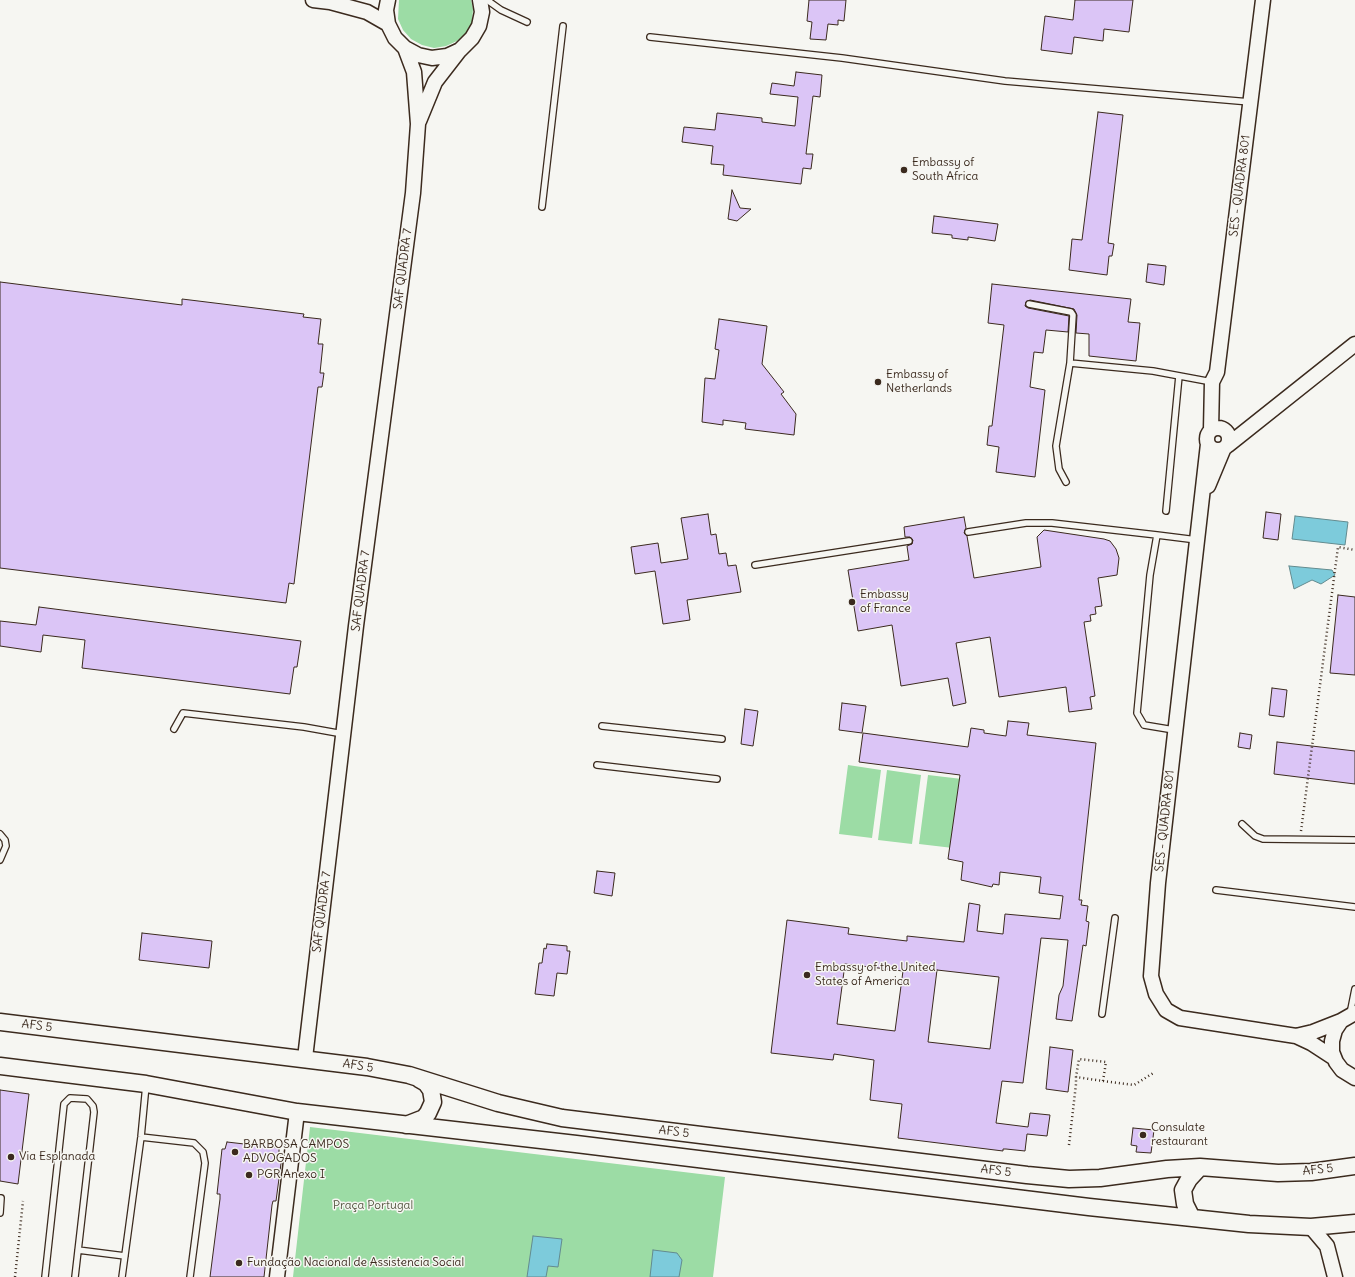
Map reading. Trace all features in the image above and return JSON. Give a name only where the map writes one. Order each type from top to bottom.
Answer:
[{"type":"main road","name":"AFS 5","points":[[0,1022],[305,1058],[410,1075],[498,1103],[562,1118],[1027,1175],[1069,1179],[1100,1178],[1167,1169],[1200,1167],[1278,1173],[1311,1172],[1355,1166]]},
{"type":"main road","name":"AFS 5","points":[[0,1066],[146,1084],[297,1112],[404,1126],[584,1145],[1081,1206],[1249,1224],[1311,1227],[1355,1224]]},
{"type":"main road","points":[[404,1126],[424,1118],[433,1102],[431,1090],[426,1083],[410,1075]]},
{"type":"main road","points":[[1192,1218],[1185,1204],[1183,1190],[1189,1179],[1200,1167]]},
{"type":"street","points":[[313,0],[335,1],[367,12],[388,24]]},
{"type":"street","points":[[388,0],[386,10],[388,24],[395,38],[405,48],[418,56],[432,58],[447,56],[460,50]]},
{"type":"street","name":"SAF QUADRA 7","points":[[418,124],[435,82],[460,50],[472,38],[479,26],[482,12],[480,0]]},
{"type":"street","name":"SES - QUADRA 801","points":[[1219,429],[1216,379],[1262,0]]},
{"type":"street","name":"SAF QUADRA 7","points":[[305,1058],[344,734],[413,193],[418,124],[414,72],[405,48]]},
{"type":"street","points":[[1276,406],[1219,429],[1207,437],[1208,444],[1212,449],[1218,451],[1226,447],[1355,344]]},
{"type":"street","points":[[1219,429],[1230,440],[1226,447]]},
{"type":"street","name":"SES - QUADRA 801","points":[[1208,444],[1158,883],[1151,976],[1156,994],[1166,1010],[1180,1018],[1296,1036],[1311,1043],[1334,1058],[1342,1070],[1355,1078]]},
{"type":"street","name":"SES - QUADRA 801","points":[[1203,497],[1226,447]]},
{"type":"street","points":[[1334,1058],[1332,1041],[1335,1030],[1349,1017]]},
{"type":"street","name":"SES - QUADRA 801","points":[[1296,1036],[1313,1032],[1349,1017]]},
{"type":"street","points":[[278,1277],[297,1112]]},
{"type":"street","points":[[1311,1227],[1327,1246],[1335,1277]]},
{"type":"lane","points":[[487,0],[501,10],[528,22]]},
{"type":"lane","points":[[542,207],[563,26]]},
{"type":"lane","points":[[650,37],[842,58],[1005,80],[1250,102]]},
{"type":"lane","points":[[1029,304],[1071,312],[1073,318],[1070,363],[1056,446],[1059,469],[1066,482]]},
{"type":"lane","points":[[1070,363],[1216,379]]},
{"type":"lane","points":[[1166,511],[1179,376]]},
{"type":"lane","points":[[968,532],[1026,523],[1052,523],[1198,540]]},
{"type":"lane","points":[[1157,535],[1150,575],[1138,713],[1144,725],[1175,730]]},
{"type":"lane","points":[[755,565],[909,541]]},
{"type":"lane","points":[[174,729],[183,713],[304,727],[344,734]]},
{"type":"lane","points":[[602,726],[722,739]]},
{"type":"lane","points":[[597,765],[717,779]]},
{"type":"lane","points":[[1242,824],[1255,836],[1263,839],[1355,840]]},
{"type":"lane","points":[[0,834],[5,840],[6,846],[0,860]]},
{"type":"lane","points":[[1216,890],[1355,907]]},
{"type":"lane","points":[[1102,1014],[1115,918]]},
{"type":"lane","points":[[1349,1017],[1355,989]]},
{"type":"lane","points":[[122,1277],[141,1137],[146,1084]]},
{"type":"lane","points":[[45,1277],[64,1104],[70,1098],[87,1098],[93,1106],[94,1112],[75,1277]]},
{"type":"lane","points":[[141,1137],[194,1143],[203,1152],[205,1163],[190,1277]]},
{"type":"lane","points":[[0,1213],[1,1198]]},
{"type":"lane","points":[[78,1250],[125,1256]]},
{"type":"path","points":[[1300,840],[1338,547],[1355,550]]},
{"type":"path","points":[[1069,1145],[1079,1059],[1106,1062],[1103,1081]]},
{"type":"path","points":[[1076,1077],[1134,1085],[1155,1072]]},
{"type":"path","points":[[1070,1084],[1076,1084]]},
{"type":"path","points":[[16,1277],[23,1201]]},
{"type":"green space","points":[[399,0],[471,0],[473,9],[472,22],[466,33],[457,41],[446,46],[434,48],[422,45],[411,39],[403,30],[398,19]]},
{"type":"green space","points":[[848,765],[881,770],[872,838],[839,834]]},
{"type":"green space","points":[[887,770],[921,775],[912,844],[878,840]]},
{"type":"green space","points":[[928,775],[962,779],[953,848],[919,844]]},
{"type":"green space","name":"Praça Portugal","points":[[310,1127],[725,1177],[713,1277],[293,1277]]},
{"type":"water","points":[[1295,516],[1348,522],[1345,545],[1292,539]]},
{"type":"water","points":[[1289,566],[1332,570],[1335,575],[1321,584],[1312,580],[1294,589]]},
{"type":"water","points":[[533,1236],[562,1239],[558,1267],[548,1266],[546,1277],[527,1277]]},
{"type":"water","points":[[653,1250],[677,1253],[682,1260],[679,1277],[650,1277]]},
{"type":"building","points":[[809,0],[846,0],[844,21],[838,20],[838,25],[828,24],[826,40],[810,39],[812,22],[807,21]]},
{"type":"building","points":[[1075,0],[1133,0],[1129,32],[1104,29],[1103,41],[1074,37],[1072,54],[1041,50],[1045,16],[1073,20]]},
{"type":"building","points":[[796,72],[822,75],[820,97],[813,96],[806,154],[813,154],[811,169],[803,168],[801,184],[723,175],[724,165],[711,164],[713,146],[682,142],[684,127],[715,130],[717,113],[762,118],[762,122],[795,126],[798,97],[770,94],[772,83],[794,86]]},
{"type":"building","points":[[1098,112],[1123,115],[1108,243],[1114,244],[1112,256],[1109,256],[1107,275],[1069,270],[1072,239],[1082,240]]},
{"type":"building","points":[[732,190],[740,208],[751,209],[737,221],[728,219]]},
{"type":"building","points":[[934,216],[998,224],[995,241],[968,237],[968,240],[952,238],[952,235],[932,233]]},
{"type":"building","points":[[1148,264],[1166,266],[1164,285],[1146,282]]},
{"type":"building","points":[[0,282],[182,305],[182,299],[304,314],[303,317],[321,319],[318,344],[323,344],[320,373],[324,373],[322,387],[318,387],[294,584],[289,583],[286,603],[0,568]]},
{"type":"building","points":[[992,284],[1131,299],[1128,322],[1140,323],[1136,361],[1089,356],[1089,334],[1076,333],[1077,315],[1074,309],[1030,300],[1026,302],[1025,306],[1028,308],[1069,316],[1068,332],[1046,330],[1043,353],[1034,352],[1030,387],[1045,390],[1035,477],[996,472],[999,447],[987,445],[989,426],[992,426],[1004,325],[988,323]]},
{"type":"building","points":[[719,319],[767,326],[762,364],[784,392],[781,394],[796,414],[794,435],[745,429],[746,423],[723,420],[723,425],[702,422],[705,378],[715,379],[719,350],[715,349]]},
{"type":"building","points":[[1266,512],[1281,514],[1278,540],[1263,538]]},
{"type":"building","points":[[708,514],[711,535],[716,534],[719,554],[726,553],[728,566],[736,565],[741,592],[687,600],[690,620],[663,624],[655,571],[635,574],[631,547],[658,543],[661,563],[688,559],[681,518]]},
{"type":"building","points":[[964,517],[966,528],[964,533],[967,536],[974,578],[1041,567],[1037,537],[1044,530],[1104,539],[1110,541],[1116,549],[1119,558],[1117,575],[1098,578],[1102,606],[1095,607],[1096,614],[1090,615],[1091,621],[1084,622],[1095,696],[1090,697],[1092,709],[1069,712],[1066,687],[999,697],[990,637],[956,643],[966,703],[953,706],[948,678],[901,686],[892,625],[858,631],[848,570],[909,560],[907,546],[912,544],[913,540],[910,537],[905,537],[904,527]]},
{"type":"building","points":[[1338,595],[1355,597],[1355,675],[1330,673]]},
{"type":"building","points":[[39,607],[301,641],[297,667],[294,667],[290,694],[82,668],[85,640],[43,635],[41,652],[0,646],[0,621],[36,625]]},
{"type":"building","points":[[1272,688],[1287,690],[1284,717],[1269,715]]},
{"type":"building","points":[[842,703],[866,706],[862,733],[839,730]]},
{"type":"building","points":[[745,709],[758,711],[753,746],[741,744]]},
{"type":"building","points":[[1008,721],[1029,723],[1027,735],[1096,743],[1079,900],[1082,900],[1081,905],[1088,906],[1086,921],[1089,922],[1086,946],[1083,945],[1072,1021],[1056,1019],[1059,995],[1063,986],[1068,940],[1041,938],[1023,1083],[1002,1081],[996,1123],[1028,1127],[1030,1113],[1050,1115],[1047,1136],[1027,1134],[1025,1151],[1003,1149],[1003,1151],[898,1138],[902,1104],[870,1100],[874,1060],[834,1054],[833,1060],[771,1053],[787,920],[849,928],[848,934],[907,941],[907,936],[964,942],[969,903],[980,905],[977,931],[1003,934],[1005,914],[1060,919],[1063,896],[1039,893],[1041,877],[1000,872],[999,885],[993,884],[992,887],[961,880],[963,862],[948,859],[960,775],[859,762],[863,733],[968,747],[971,728],[984,730],[984,733],[1006,736]],"holes":[[[845,964],[903,971],[895,1031],[837,1024]],[[937,970],[999,977],[990,1049],[928,1042]]]},
{"type":"building","points":[[1240,733],[1252,735],[1250,749],[1238,747]]},
{"type":"building","points":[[1277,742],[1355,751],[1355,784],[1274,774]]},
{"type":"building","points":[[597,871],[615,873],[612,896],[594,893]]},
{"type":"building","points":[[142,933],[212,941],[209,968],[139,960]]},
{"type":"building","points":[[547,944],[567,946],[567,951],[570,951],[567,974],[557,973],[554,996],[535,994],[539,963],[542,963],[544,948],[546,949]]},
{"type":"building","points":[[1050,1047],[1073,1050],[1068,1092],[1046,1089]]},
{"type":"building","name":"Via Esplanada","points":[[0,1090],[29,1094],[18,1184],[0,1181]]},
{"type":"building","points":[[1133,1128],[1154,1130],[1151,1153],[1136,1152],[1137,1146],[1131,1145]]},
{"type":"building","points":[[227,1142],[279,1148],[279,1155],[282,1156],[276,1201],[273,1201],[272,1205],[264,1277],[210,1277],[220,1199],[220,1194],[217,1194],[222,1149],[225,1149]]},
{"type":"place","name":"Embassy of South Africa","points":[[904,170]]},
{"type":"place","name":"Embassy of Netherlands","points":[[878,382]]},
{"type":"place","name":"Embassy of France","points":[[852,602]]},
{"type":"place","name":"Embassy of the United States of America","points":[[807,975]]},
{"type":"place","name":"Consulate restaurant","points":[[1143,1135]]},
{"type":"place","name":"BARBOSA CAMPOS ADVOGADOS","points":[[235,1152]]},
{"type":"place","name":"Via Esplanada","points":[[11,1157]]},
{"type":"place","name":"PGR Anexo I","points":[[249,1175]]},
{"type":"place","name":"Fundação Nacional de Assistencia Social","points":[[239,1263]]}]
